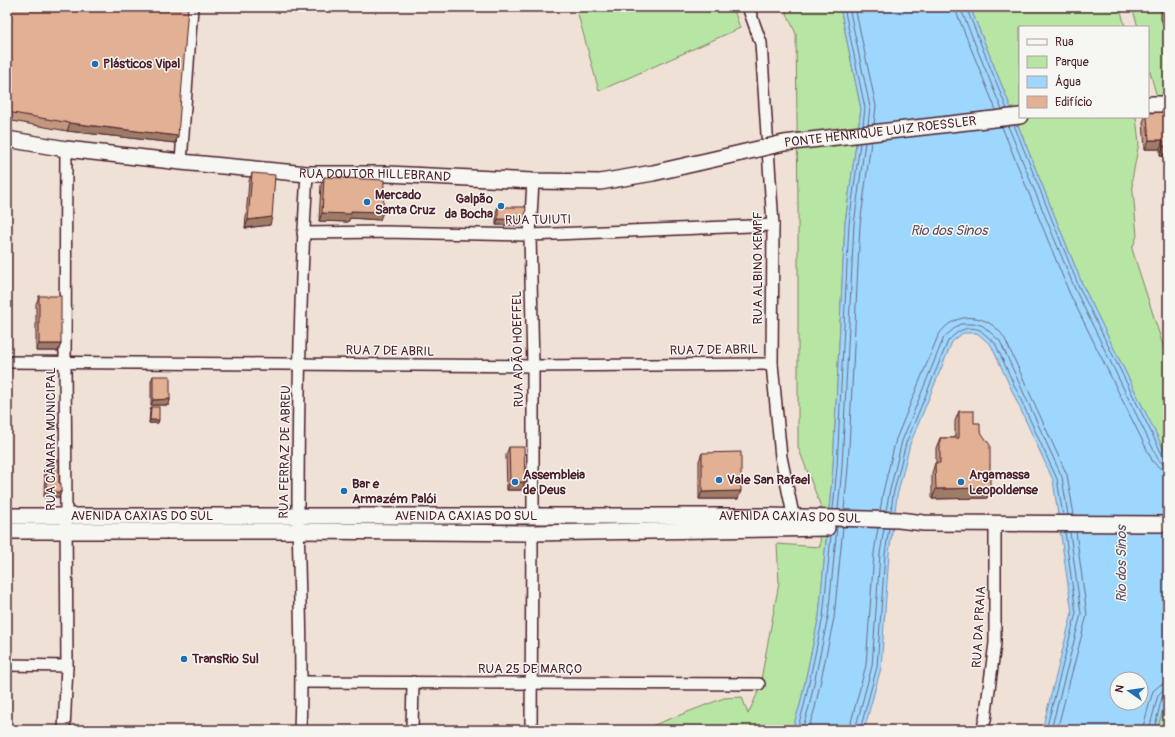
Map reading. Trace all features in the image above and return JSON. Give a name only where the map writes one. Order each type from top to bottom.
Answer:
[{"type":"street","points":[[180,162],[192,7]]},
{"type":"street","name":"RUA ALBINO KEMPF","points":[[748,7],[761,43],[773,225],[772,364],[781,457],[795,523]]},
{"type":"street","points":[[1149,104],[1168,104]]},
{"type":"street","name":"PONTE HENRIQUE LUIZ ROESSLER","points":[[741,153],[784,143],[1019,116]]},
{"type":"street","name":"RUA DOUTOR HILLEBRAND","points":[[7,139],[66,149],[307,174],[388,174],[533,181],[600,182],[653,173],[741,153]]},
{"type":"street","name":"RUA CÂMARA MUNICIPAL","points":[[64,730],[67,666],[65,361],[66,149]]},
{"type":"street","name":"RUA FERRAZ DE ABREU","points":[[300,730],[302,682],[299,523],[300,364],[303,233],[307,174]]},
{"type":"street","name":"RUA ADÃO HOEFFEL","points":[[533,181],[530,235],[533,516]]},
{"type":"street","name":"RUA TUIUTI","points":[[303,233],[385,232],[530,235],[773,225]]},
{"type":"street","name":"RUA 7 DE ABRIL","points":[[7,362],[65,361],[532,366],[772,364]]},
{"type":"street","name":"AVENIDA CAXIAS DO SUL","points":[[7,516],[66,516],[299,523],[532,533],[795,523]]},
{"type":"street","name":"AVENIDA CAXIAS DO SUL","points":[[7,531],[66,531],[533,516],[795,523],[1168,524]]},
{"type":"street","name":"RUA DA PRAIA","points":[[982,730],[985,720],[995,643],[996,524]]},
{"type":"street","points":[[531,730],[532,533]]},
{"type":"street","points":[[7,665],[67,666]]},
{"type":"street","name":"RUA 25 DE MARÇO","points":[[302,682],[759,684]]},
{"type":"street","points":[[412,730],[413,682]]},
{"type":"green space","points":[[576,7],[733,7],[740,28],[599,91]]},
{"type":"green space","points":[[784,7],[840,7],[861,109],[845,223],[833,467],[819,616],[800,705],[792,730],[641,730],[724,698],[742,697],[748,714],[759,690],[779,583],[777,544],[820,547],[821,507],[798,447],[796,34]]},
{"type":"green space","points":[[970,7],[1120,7],[1125,26],[1019,26],[1019,118],[1136,118],[1139,143],[1132,180],[1137,236],[1132,249],[1168,361],[1168,458],[1083,286]]},
{"type":"green space","points":[[1132,7],[1168,7],[1168,97],[1157,97],[1149,69],[1149,26],[1138,26]]},
{"type":"green space","points":[[1168,692],[1168,730],[1157,730]]},
{"type":"water","name":"Rio dos Sinos","points":[[840,7],[970,7],[1083,286],[1168,458],[1168,692],[1157,730],[1042,730],[1072,613],[1053,480],[991,345],[977,333],[963,333],[952,342],[910,444],[897,496],[889,554],[881,668],[864,730],[792,730],[800,705],[819,616],[833,467],[845,223],[861,109]]},
{"type":"building","name":"Plásticos Vipal","points":[[7,7],[188,7],[178,136],[70,123],[7,112]]},
{"type":"building","points":[[1165,7],[1168,7],[1168,17],[1165,9]]},
{"type":"building","points":[[1168,112],[1168,146],[1163,146],[1163,140],[1149,140],[1147,118],[1149,118],[1149,113]]},
{"type":"building","points":[[252,173],[275,175],[272,217],[248,220]]},
{"type":"building","points":[[324,177],[384,180],[383,212],[351,211],[351,214],[322,213]]},
{"type":"building","points":[[498,207],[526,207],[525,220],[498,219]]},
{"type":"building","points":[[39,296],[61,296],[61,344],[39,344]]},
{"type":"building","points":[[153,376],[170,376],[170,399],[153,400]]},
{"type":"building","points":[[151,407],[159,407],[159,420],[150,420]]},
{"type":"building","points":[[959,411],[974,411],[974,423],[980,423],[980,431],[990,445],[990,488],[936,489],[935,463],[940,463],[940,438],[959,438]]},
{"type":"building","points":[[509,447],[524,447],[525,482],[510,482]]},
{"type":"building","name":"Vale San Rafael","points":[[741,452],[741,491],[702,492],[702,453]]},
{"type":"building","points":[[47,460],[59,460],[59,483],[61,483],[61,492],[46,492]]},
{"type":"place","name":"Plásticos Vipal","points":[[95,64]]},
{"type":"place","name":"Mercado Santa Cruz","points":[[367,202]]},
{"type":"place","name":"Galpão da Bocha","points":[[501,206]]},
{"type":"place","name":"Vale San Rafael","points":[[719,480]]},
{"type":"place","name":"Assembleia de Deus","points":[[515,482]]},
{"type":"place","name":"Argamassa Leopoldense","points":[[961,482]]},
{"type":"place","name":"Bar e Armazém Palói","points":[[344,491]]},
{"type":"place","name":"TransRio Sul","points":[[184,659]]}]
